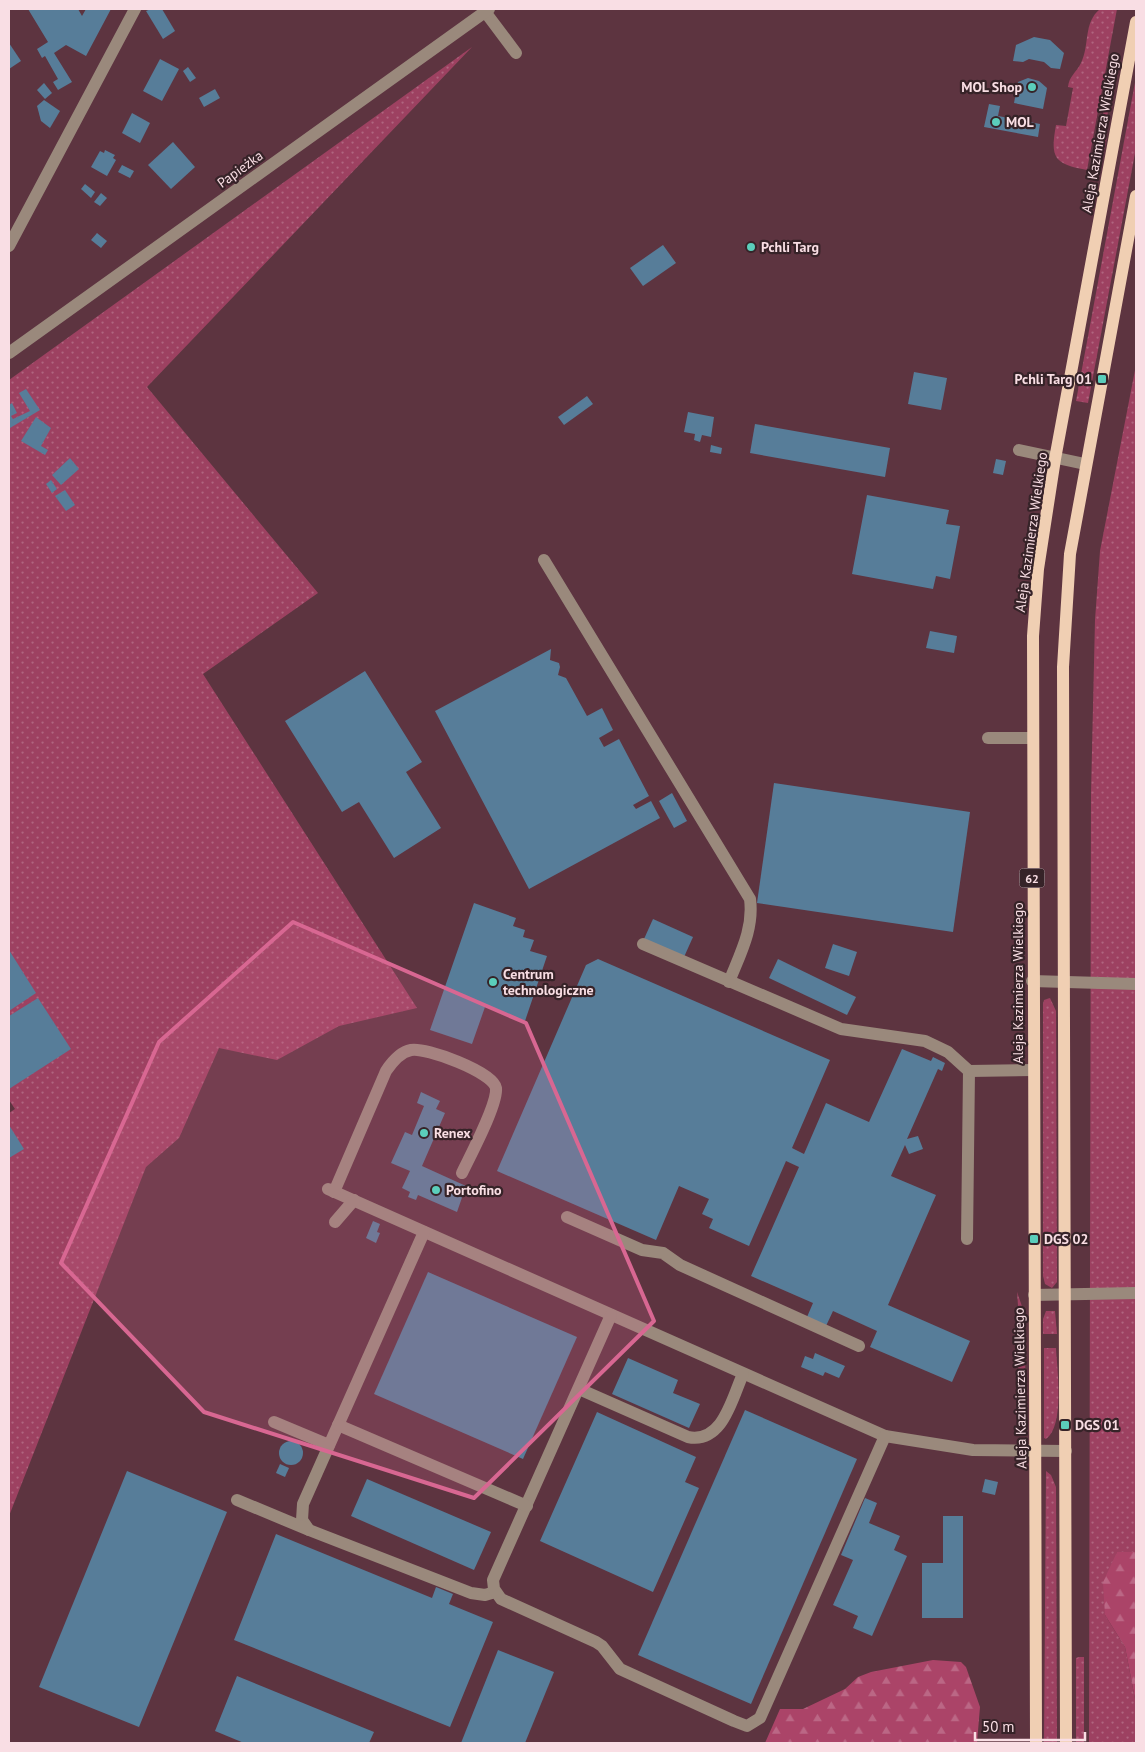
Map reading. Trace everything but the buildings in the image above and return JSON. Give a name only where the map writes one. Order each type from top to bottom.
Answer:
[{"type":"main road","name":"Aleja Kazimierza Wielkiego","points":[[1036,1743],[1032,981],[1033,636],[1038,569],[1055,458],[1136,22]]},
{"type":"main road","name":"62","points":[[1066,1743],[1063,667],[1070,554],[1085,464],[1136,196]]},
{"type":"street","points":[[9,246],[136,9]]},
{"type":"street","points":[[486,10],[516,54]]},
{"type":"street","name":"Papieżka","points":[[9,353],[486,10]]},
{"type":"street","points":[[1019,450],[1085,464]]},
{"type":"street","points":[[544,560],[750,899],[753,916],[749,933],[729,982]]},
{"type":"street","points":[[988,738],[1032,738]]},
{"type":"street","points":[[643,944],[840,1029],[924,1041],[948,1052],[969,1071],[1033,1070]]},
{"type":"street","points":[[1032,981],[1136,984]]},
{"type":"street","points":[[462,1173],[494,1103],[496,1088],[491,1079],[481,1072],[423,1049],[409,1050],[392,1061],[386,1071],[331,1190],[885,1436],[973,1450],[1066,1451]]},
{"type":"street","points":[[967,1239],[969,1071]]},
{"type":"street","points":[[335,1222],[354,1200]]},
{"type":"street","points":[[567,1217],[642,1250],[662,1253],[680,1265],[859,1346]]},
{"type":"street","points":[[309,1530],[302,1520],[301,1513],[424,1232]]},
{"type":"street","points":[[1034,1295],[1136,1293]]},
{"type":"street","points":[[611,1315],[494,1580],[495,1592],[501,1599],[596,1642],[602,1646],[620,1669],[734,1721],[747,1726],[760,1718],[885,1436]]},
{"type":"street","points":[[579,1389],[688,1437],[701,1438],[719,1426],[743,1374]]},
{"type":"street","points":[[274,1422],[330,1445]]},
{"type":"street","points":[[338,1425],[526,1506]]},
{"type":"street","points":[[237,1500],[471,1593],[485,1595],[495,1592]]},
{"type":"highlighted area","points":[[293,922],[526,1023],[654,1321],[474,1498],[204,1412],[61,1263],[159,1042]]},
{"type":"shaded area","points":[[1100,9],[1117,9],[1087,170],[1067,165],[1057,158],[1054,152],[1054,136],[1056,125],[1066,126],[1073,88],[1068,87],[1069,83],[1084,56],[1091,21]]},
{"type":"shaded area","points":[[472,47],[147,387],[318,593],[203,674],[417,1008],[339,1026],[277,1060],[219,1048],[179,1138],[146,1167],[9,1516],[9,1113],[15,1109],[9,1100],[9,380]]},
{"type":"shaded area","points":[[1111,68],[1106,141],[1100,160],[1094,166]]},
{"type":"shaded area","points":[[1136,77],[1136,148],[1088,403],[1076,401]]},
{"type":"shaded area","points":[[1136,365],[1136,1552],[1117,1552],[1105,1615],[1125,1647],[1136,1704],[1136,1743],[1089,1743],[1091,794],[1095,620],[1100,551]]},
{"type":"shaded area","points":[[1050,998],[1056,1011],[1057,1282],[1052,1288],[1045,1284],[1043,1276],[1043,1004],[1044,1000]]},
{"type":"shaded area","points":[[1017,1292],[1025,1315],[1023,1333],[1020,1332]]},
{"type":"shaded area","points":[[1046,1311],[1055,1311],[1057,1334],[1043,1334],[1043,1319]]},
{"type":"shaded area","points":[[1021,1348],[1025,1349],[1026,1429],[1020,1436],[1018,1353]]},
{"type":"shaded area","points":[[1044,1348],[1056,1348],[1058,1383],[1056,1422],[1052,1432],[1046,1439],[1044,1438]]},
{"type":"shaded area","points":[[1046,1471],[1051,1475],[1056,1487],[1057,1743],[1044,1743]]},
{"type":"shaded area","points":[[1084,1657],[1084,1743],[1076,1743],[1076,1658]]},
{"type":"green space","points":[[1117,1552],[1136,1552],[1136,1704],[1125,1647],[1105,1615],[1103,1582]]},
{"type":"green space","points":[[933,1660],[961,1662],[966,1667],[980,1707],[977,1743],[765,1743],[780,1709],[803,1709],[845,1689],[858,1677],[871,1672]]},
{"type":"place","name":"MOL Shop","points":[[1032,87]]},
{"type":"place","name":"MOL","points":[[996,122]]},
{"type":"place","name":"Pchli Targ","points":[[751,247]]},
{"type":"place","name":"Pchli Targ 01","points":[[1102,379]]},
{"type":"place","name":"Centrum technologiczne","points":[[493,982]]},
{"type":"place","name":"Renex","points":[[424,1133]]},
{"type":"place","name":"Portofino","points":[[436,1190]]},
{"type":"place","name":"DGS 02","points":[[1034,1239]]},
{"type":"place","name":"DGS 01","points":[[1065,1425]]}]
